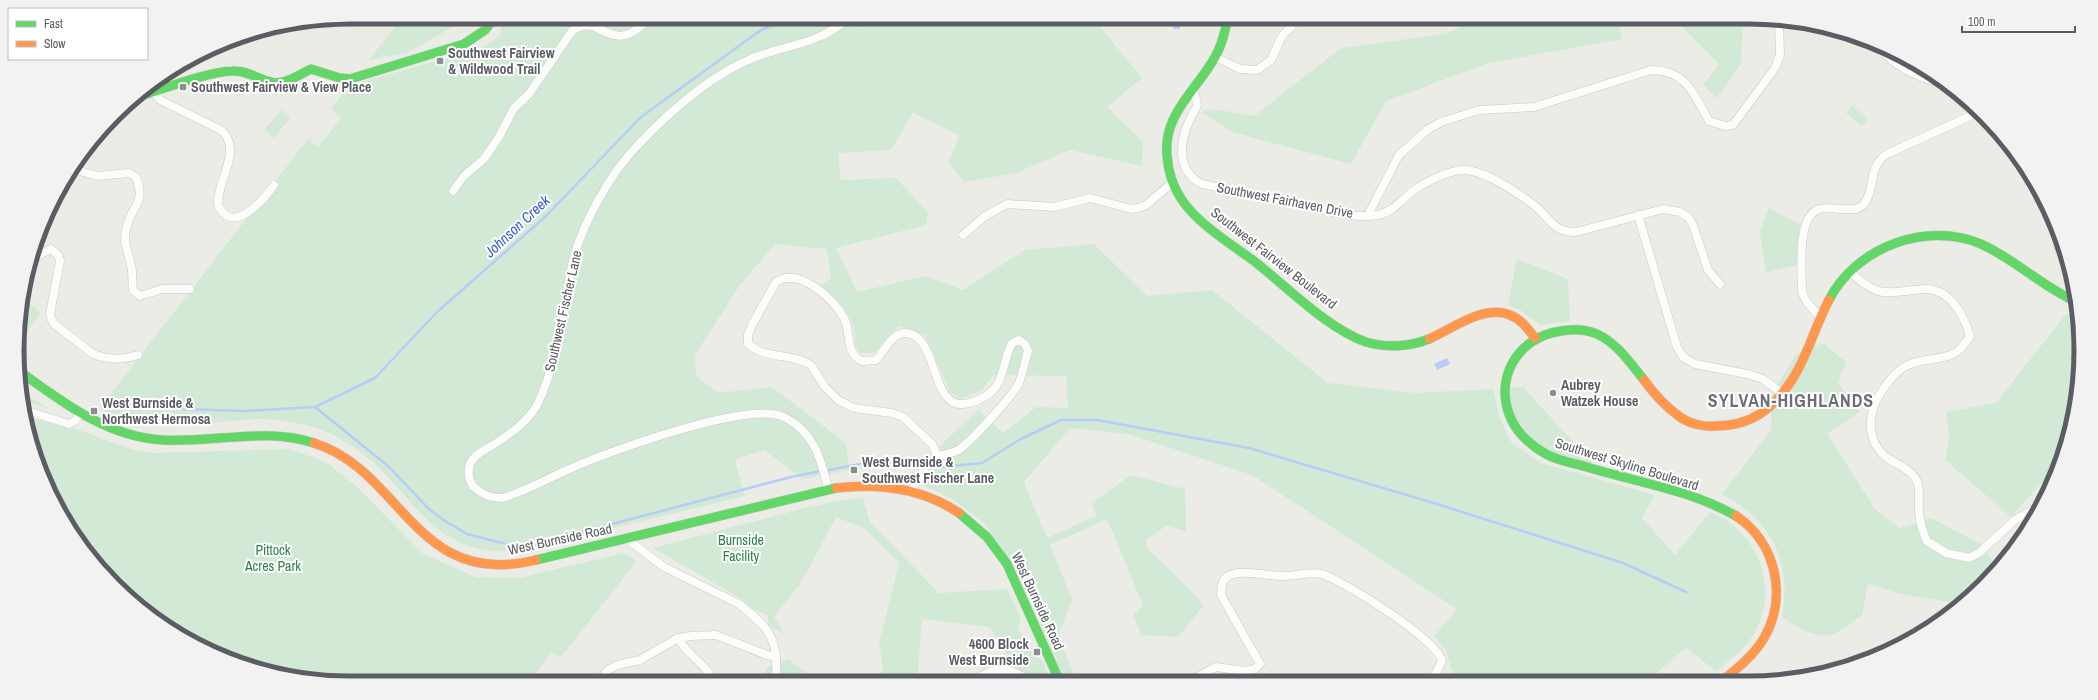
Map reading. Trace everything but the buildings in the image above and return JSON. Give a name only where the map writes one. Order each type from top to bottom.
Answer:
[{"type":"main road","points":[[148,95],[208,76],[232,71],[245,72],[272,83],[286,81],[312,69],[340,78],[350,79],[464,44],[481,34],[489,24]]},
{"type":"main road","name":"Southwest Fairview Boulevard","points":[[1226,24],[1215,57],[1174,118],[1169,134],[1168,160],[1172,183],[1183,203],[1197,216],[1329,319],[1362,340],[1389,346],[1414,344],[1432,338],[1484,313],[1498,311],[1508,312],[1524,322],[1535,338]]},
{"type":"main road","name":"Southwest Skyline Boulevard","points":[[1728,676],[1749,659],[1758,649],[1774,618],[1777,593],[1775,577],[1770,557],[1762,543],[1748,525],[1722,508],[1547,455],[1526,441],[1509,417],[1505,403],[1504,390],[1506,376],[1512,361],[1523,348],[1535,338],[1557,330],[1574,328],[1591,332],[1604,338],[1623,354],[1664,405],[1684,419],[1704,426],[1721,428],[1744,423],[1768,408],[1783,394],[1794,377],[1833,292],[1850,272],[1869,257],[1894,244],[1925,236],[1955,237],[1972,241],[1998,252],[2056,292],[2070,299]]},
{"type":"main road","name":"West Burnside Road","points":[[25,375],[80,414],[110,429],[148,438],[181,440],[265,434],[295,437],[321,445],[339,454],[359,469],[418,531],[433,543],[454,556],[478,564],[508,566],[526,564],[828,489],[866,485],[889,486],[912,491],[938,500],[963,516],[985,535],[999,551],[1012,575],[1057,676]]},
{"type":"street","points":[[453,191],[464,176],[484,159],[499,137],[514,108],[529,94],[572,31],[583,25],[590,25],[616,36],[624,36],[640,28],[644,24]]},
{"type":"street","name":"Southwest Fischer Lane","points":[[828,489],[818,452],[802,430],[783,416],[757,413],[715,421],[636,442],[502,498],[494,498],[476,489],[472,485],[469,469],[474,457],[519,426],[539,402],[560,334],[569,278],[577,249],[606,185],[621,164],[636,147],[695,93],[722,74],[752,58],[818,38],[840,24]]},
{"type":"street","points":[[1215,57],[1240,69],[1257,70],[1271,60],[1282,36],[1293,24]]},
{"type":"street","points":[[1368,215],[1399,155],[1427,130],[1442,122],[1479,110],[1534,107],[1651,70],[1661,70],[1678,76],[1688,85],[1709,120],[1725,126],[1733,125],[1775,68],[1780,55],[1779,26]]},
{"type":"street","points":[[1887,56],[1895,62],[1929,79]]},
{"type":"street","name":"Southwest Fairhaven Drive","points":[[1193,90],[1197,102],[1196,108],[1190,118],[1184,134],[1182,155],[1186,172],[1190,177],[1202,184],[1346,214],[1368,215],[1389,212],[1413,191],[1430,181],[1450,173],[1467,170],[1487,176],[1531,202],[1557,229],[1565,232],[1576,232],[1663,209],[1680,212],[1688,217],[1693,225],[1708,270],[1720,284]]},
{"type":"street","points":[[154,93],[160,100],[221,130],[228,138],[230,155],[218,203],[221,212],[234,218],[242,216],[252,210],[274,185]]},
{"type":"street","points":[[1821,318],[1806,301],[1802,292],[1803,228],[1812,214],[1818,209],[1855,210],[1862,206],[1869,194],[1873,172],[1879,160],[1974,114]]},
{"type":"street","points":[[78,171],[98,176],[129,173],[136,176],[140,198],[128,220],[125,239],[126,251],[131,263],[133,290],[135,293],[140,296],[162,289],[190,288]]},
{"type":"street","points":[[963,235],[985,216],[1007,204],[1054,207],[1090,198],[1131,209],[1146,205],[1172,183]]},
{"type":"street","points":[[1638,215],[1677,347],[1683,357],[1695,364],[1747,374],[1763,379],[1783,394]]},
{"type":"street","points":[[38,256],[51,250],[58,255],[60,261],[50,314],[52,323],[93,354],[101,357],[125,359],[138,356]]},
{"type":"street","points":[[1850,272],[1876,290],[1891,293],[1927,289],[1940,292],[1951,299],[1966,322],[1970,336],[1965,346],[1957,353],[1944,358],[1924,360],[1909,365],[1894,376],[1876,398],[1870,419],[1872,436],[1878,448],[1887,458],[1902,466],[1913,475],[1918,485],[1919,513],[1926,542],[1946,553],[1970,558],[1979,553],[2015,520],[2031,511]]},
{"type":"street","points":[[912,491],[918,478],[938,457],[952,453],[965,445],[1015,390],[1021,376],[1028,351],[1024,344],[1019,340],[1012,343],[1009,348],[1000,381],[987,396],[971,403],[955,405],[950,402],[946,396],[930,362],[927,352],[919,338],[904,333],[898,335],[876,360],[862,360],[852,353],[849,347],[847,326],[844,319],[828,298],[804,281],[797,278],[782,278],[776,282],[772,286],[750,330],[748,335],[748,344],[755,350],[766,354],[811,365],[831,394],[849,406],[866,411],[892,413],[903,417],[932,444],[938,457]]},
{"type":"street","points":[[30,412],[69,424],[75,421],[80,414]]},
{"type":"street","points":[[627,539],[664,567],[740,604],[751,613],[767,630],[773,639],[776,657],[776,676]]},
{"type":"street","points":[[1199,676],[1216,667],[1245,671],[1255,669],[1260,664],[1221,595],[1222,583],[1227,576],[1237,573],[1284,576],[1320,574],[1344,583],[1378,604],[1436,650],[1442,660],[1434,676]]},
{"type":"street","points":[[602,676],[608,670],[617,665],[640,660],[678,638],[704,634],[716,635],[767,655],[776,657]]},
{"type":"street","points":[[678,638],[683,648],[706,669],[710,676]]},
{"type":"street","points":[[981,676],[998,668],[1014,672],[1020,676]]},
{"type":"green space","points":[[397,24],[457,24],[407,53],[369,60]]},
{"type":"green space","points":[[501,24],[1098,24],[1142,78],[1107,107],[1143,142],[1142,166],[1070,150],[1016,173],[964,182],[949,163],[959,135],[913,113],[891,150],[838,153],[841,180],[896,178],[928,212],[926,225],[836,248],[857,292],[925,276],[963,290],[1025,250],[1094,244],[1147,296],[1212,290],[1328,383],[1416,393],[1493,389],[1499,416],[1511,442],[1541,463],[1655,495],[1642,518],[1675,555],[1710,512],[1726,521],[1740,532],[1751,546],[1759,561],[1764,577],[1765,595],[1763,613],[1756,630],[1743,648],[1716,671],[1686,648],[1653,676],[1481,676],[1453,673],[1446,650],[1434,636],[1457,609],[1252,475],[1129,434],[1070,428],[1024,482],[1047,538],[1096,516],[1092,503],[1131,475],[1185,489],[1186,531],[1166,526],[1147,539],[1147,548],[1197,597],[1203,606],[1178,637],[1141,635],[1133,613],[1137,613],[1143,605],[1107,519],[1050,545],[1072,599],[1058,637],[1074,676],[1063,676],[1015,568],[984,523],[952,499],[923,485],[937,466],[930,455],[978,410],[1003,433],[1036,407],[1068,408],[1066,376],[993,375],[982,390],[961,399],[950,392],[925,335],[900,326],[887,337],[874,353],[860,353],[855,344],[855,333],[849,316],[841,305],[821,285],[831,278],[827,249],[775,244],[740,285],[695,355],[696,376],[718,393],[772,387],[846,443],[849,470],[803,479],[764,450],[735,460],[745,496],[527,549],[495,551],[468,546],[447,535],[428,520],[376,465],[354,447],[343,440],[310,426],[286,421],[262,419],[199,424],[160,424],[140,422],[120,417],[99,409],[308,139],[318,147],[341,118],[331,109],[350,85],[481,49],[500,35]]},
{"type":"green space","points":[[1467,24],[1619,24],[1622,39],[1489,63],[1386,101],[1351,164],[1232,132],[1201,112],[1213,109],[1254,116],[1341,48],[1445,34]]},
{"type":"green space","points":[[1679,24],[1743,24],[1741,64],[1717,98],[1703,85],[1719,64]]},
{"type":"green space","points":[[1852,105],[1868,119],[1862,126],[1846,113]]},
{"type":"green space","points":[[281,110],[290,118],[274,138],[264,130]]},
{"type":"green space","points":[[1768,208],[1800,224],[1799,264],[1766,273],[1760,234]]},
{"type":"green space","points":[[2054,239],[2061,260],[2055,253],[2053,244]]},
{"type":"green space","points":[[1517,259],[1568,279],[1570,321],[1540,325],[1520,310],[1508,305]]},
{"type":"green space","points":[[28,302],[41,313],[25,334]]},
{"type":"green space","points":[[2072,314],[2074,350],[2071,393],[2063,434],[2049,475],[2011,517],[1945,460],[1949,437],[1946,412],[1996,403],[2065,315]]},
{"type":"green space","points":[[1823,343],[1846,362],[1838,382],[1860,412],[1827,434],[1875,509],[1900,528],[1931,518],[1981,544],[1995,563],[1979,581],[1954,603],[1900,594],[1868,584],[1862,615],[1837,633],[1826,635],[1813,634],[1799,628],[1782,617],[1784,578],[1781,561],[1774,545],[1766,530],[1754,516],[1739,504],[1722,494],[1772,429],[1770,397],[1796,354]]},
{"type":"green space","points":[[1523,387],[1594,465],[1546,449],[1527,435],[1512,413],[1507,388]]},
{"type":"green space","points":[[27,395],[47,408],[28,403]]},
{"type":"green space","name":"Pittock Acres Park","points":[[31,419],[82,431],[134,450],[153,453],[289,449],[326,462],[357,487],[423,554],[476,577],[519,578],[624,553],[637,561],[560,658],[552,652],[533,676],[350,676],[286,670],[245,659],[206,642],[169,621],[135,595],[119,581],[91,548],[68,513],[41,455]]},
{"type":"green space","name":"Burnside Facility","points":[[863,498],[870,522],[939,593],[1007,589],[1021,618],[1018,629],[1032,653],[1041,660],[1049,676],[1019,676],[990,627],[922,619],[917,676],[880,676],[883,667],[879,643],[899,563],[864,528],[836,517],[801,583],[774,616],[783,633],[768,626],[768,615],[749,608],[742,599],[653,548],[841,500]]},
{"type":"green space","points":[[788,659],[811,676],[765,676],[767,667]]},
{"type":"water","points":[[1173,24],[1180,24],[1180,29],[1173,29]]},
{"type":"water","points":[[1447,358],[1450,364],[1437,370],[1434,364]]},
{"type":"waterway","name":"Johnson Creek","points":[[148,408],[245,411],[315,407],[375,378],[437,312],[545,217],[641,117],[761,30],[777,24]]},
{"type":"waterway","name":"Johnson Creek","points":[[850,24],[861,24]]},
{"type":"waterway","points":[[315,407],[388,466],[430,510],[445,521],[467,534],[510,545],[536,544],[791,477],[821,471]]},
{"type":"waterway","points":[[931,468],[982,463],[1019,440],[1061,420],[1097,420],[1249,448],[1437,504],[1623,563],[1686,592]]},
{"type":"waterway","points":[[829,470],[870,462],[920,467]]},
{"type":"traffic: fast","points":[[149,93],[197,78],[232,71],[247,73],[266,81],[276,83],[286,81],[311,69],[340,78],[350,79],[464,44],[485,30],[490,24]]},
{"type":"traffic: fast","points":[[1226,24],[1223,38],[1208,69],[1183,103],[1170,127],[1167,140],[1167,155],[1170,173],[1176,190],[1182,200],[1197,217],[1225,241],[1254,261],[1322,317],[1352,336],[1366,342],[1389,346],[1414,344],[1429,339]]},
{"type":"traffic: fast","points":[[1829,300],[1841,281],[1856,266],[1874,253],[1894,244],[1916,238],[1938,236],[1960,238],[1981,244],[2005,257],[2052,289],[2070,299]]},
{"type":"traffic: fast","points":[[1644,380],[1623,354],[1604,338],[1593,332],[1584,330],[1561,331],[1545,335],[1532,342],[1521,351],[1512,363],[1507,376],[1505,390],[1507,406],[1512,421],[1522,436],[1536,448],[1551,456],[1566,462],[1663,487],[1701,499],[1736,516]]},
{"type":"traffic: fast","points":[[25,375],[51,394],[86,416],[104,425],[142,437],[163,440],[182,440],[276,436],[295,438],[314,443]]},
{"type":"traffic: fast","points":[[536,560],[836,488]]},
{"type":"traffic: fast","points":[[959,513],[987,537],[1007,564],[1057,676]]},
{"type":"traffic: slow","points":[[1644,380],[1670,409],[1680,417],[1693,423],[1706,426],[1728,425],[1750,419],[1760,414],[1777,400],[1792,380],[1803,361],[1829,300]]},
{"type":"traffic: slow","points":[[1429,339],[1468,319],[1479,315],[1500,312],[1518,319],[1535,338]]},
{"type":"traffic: slow","points":[[314,443],[344,457],[369,477],[413,523],[436,544],[463,558],[495,565],[536,560]]},
{"type":"traffic: slow","points":[[836,488],[868,486],[900,489],[930,498],[959,513]]},
{"type":"traffic: slow","points":[[1728,676],[1745,661],[1764,638],[1771,622],[1775,605],[1776,588],[1774,571],[1769,555],[1761,540],[1750,527],[1736,516]]},
{"type":"place","name":"Southwest Fairview & Wildwood Trail","points":[[440,61]]},
{"type":"place","name":"Southwest Fairview & View Place","points":[[183,87]]},
{"type":"place","name":"Aubrey Watzek House","points":[[1553,393]]},
{"type":"place","name":"West Burnside & Northwest Hermosa","points":[[94,411]]},
{"type":"place","name":"West Burnside & Southwest Fischer Lane","points":[[854,470]]},
{"type":"place","name":"4600 Block West Burnside","points":[[1037,652]]},
{"type":"district","name":"SYLVAN-HIGHLANDS","points":[[1791,400]]}]
